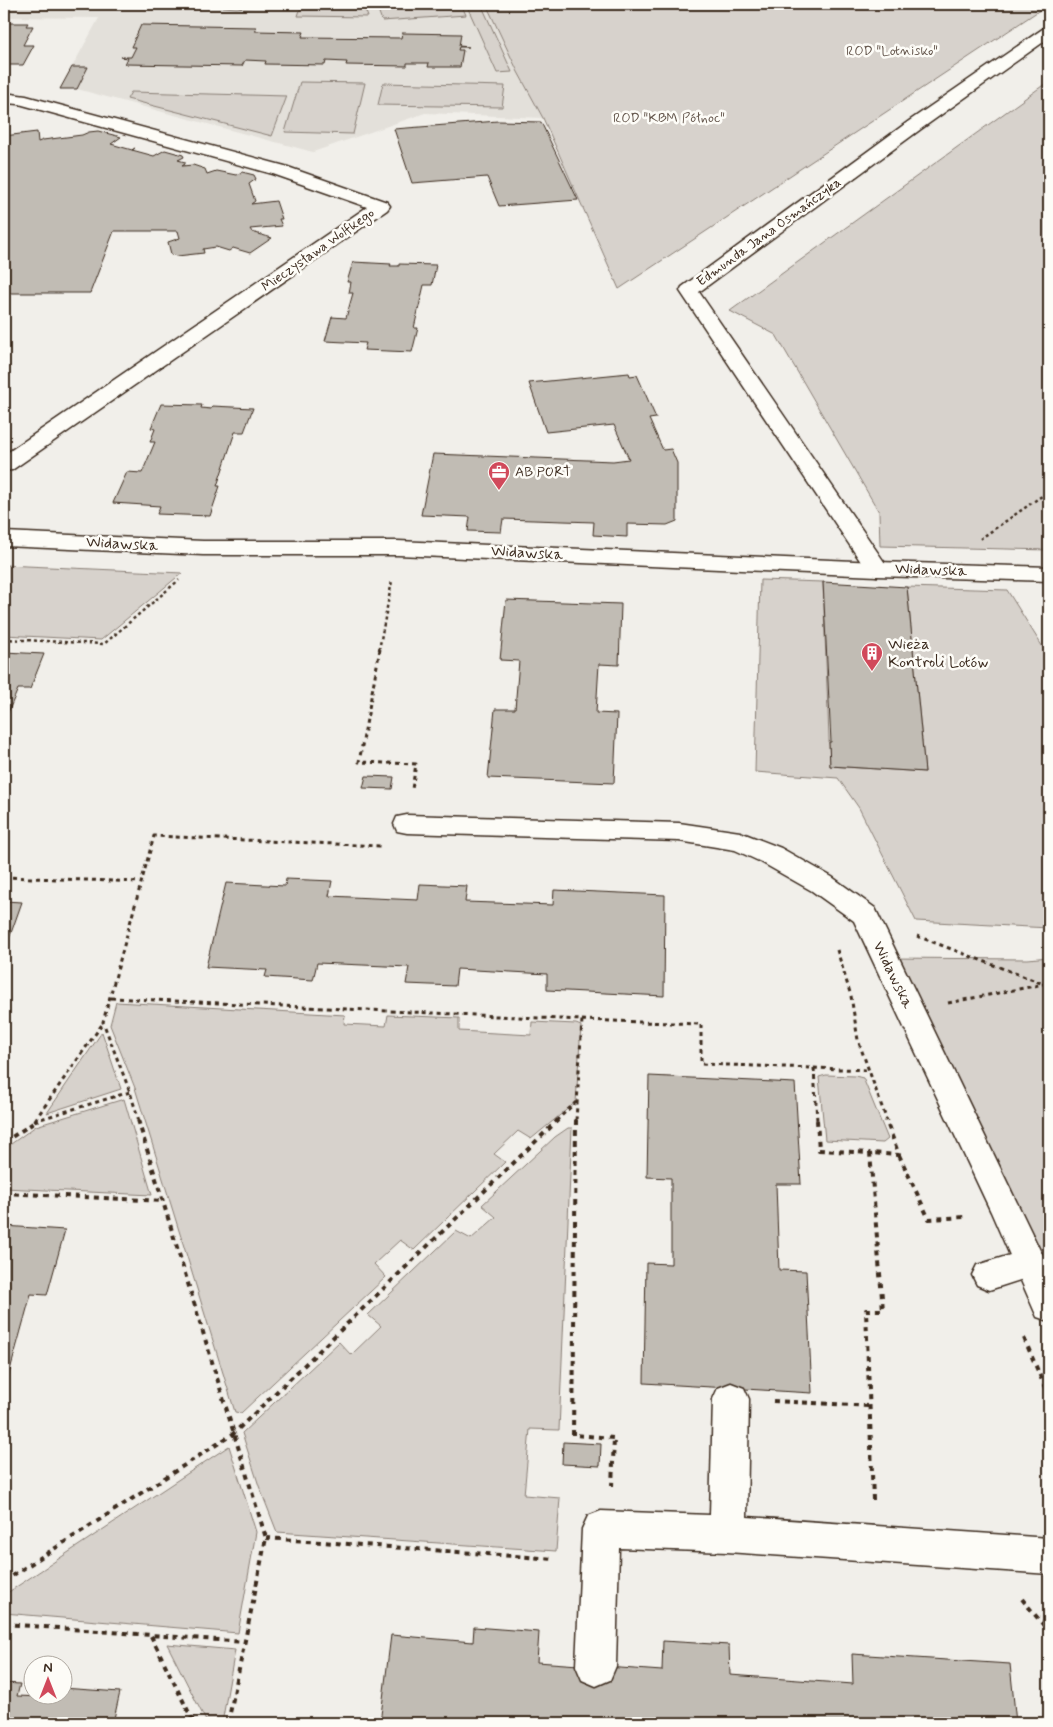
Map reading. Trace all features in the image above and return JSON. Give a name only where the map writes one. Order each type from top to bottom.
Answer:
[{"type":"street","name":"Edmunda Jana Osmańczyka","points":[[877,569],[689,291],[915,125],[1049,31]]},
{"type":"street","name":"Mieczysława Wolfkego","points":[[4,98],[20,99],[271,168],[381,206],[4,465]]},
{"type":"street","name":"Widawska","points":[[4,539],[203,548],[398,548],[877,569],[1049,574]]},
{"type":"street","name":"Widawska","points":[[407,824],[679,832],[740,841],[771,855],[822,884],[864,915],[1008,1212],[1049,1306]]},
{"type":"street","points":[[989,1275],[1030,1263]]},
{"type":"street","points":[[727,1534],[730,1499],[731,1399]]},
{"type":"street","points":[[596,1666],[601,1529],[727,1534],[1049,1556]]},
{"type":"path","points":[[975,543],[1049,491]]},
{"type":"path","points":[[398,548],[359,762],[416,764],[407,824]]},
{"type":"path","points":[[4,639],[104,644],[180,579]]},
{"type":"path","points":[[34,1121],[103,1022],[154,836],[383,846]]},
{"type":"path","points":[[4,877],[141,882]]},
{"type":"path","points":[[864,915],[1040,984],[1049,985]]},
{"type":"path","points":[[814,1068],[819,1150],[899,1155],[858,1040],[851,996],[835,944]]},
{"type":"path","points":[[911,1011],[1040,984]]},
{"type":"path","points":[[111,998],[701,1024],[701,1064],[869,1070]]},
{"type":"path","points":[[582,1020],[576,1102],[573,1435],[614,1438],[612,1491]]},
{"type":"path","points":[[103,1022],[130,1092],[266,1538],[228,1723]]},
{"type":"path","points":[[4,1142],[34,1121],[130,1092]]},
{"type":"path","points":[[4,1581],[233,1434],[576,1102]]},
{"type":"path","points":[[870,1152],[882,1310],[866,1310],[873,1511],[884,1545]]},
{"type":"path","points":[[4,1193],[163,1201]]},
{"type":"path","points":[[731,1399],[870,1406]]},
{"type":"path","points":[[266,1538],[599,1562]]},
{"type":"path","points":[[4,1624],[245,1642]]},
{"type":"path","points":[[151,1635],[194,1723]]},
{"type":"shaded area","points":[[4,4],[486,4],[518,72],[543,118],[425,113],[313,152],[77,89],[60,89],[99,18],[4,17]]},
{"type":"green space","points":[[191,4],[284,4],[236,8]]},
{"type":"green space","points":[[302,4],[363,4],[368,17],[298,16]]},
{"type":"green space","points":[[376,4],[461,4],[466,15],[382,21]]},
{"type":"green space","points":[[466,4],[481,4],[512,72],[497,73]]},
{"type":"green space","name":"ROD \"KBM Północ\"","points":[[486,4],[1049,4],[619,289],[543,118],[518,72]]},
{"type":"green space","points":[[1049,81],[1049,550],[880,546],[879,512],[776,335],[730,311]]},
{"type":"green space","points":[[300,82],[365,83],[353,134],[285,132]]},
{"type":"green space","points":[[383,83],[505,86],[502,107],[378,105]]},
{"type":"green space","points":[[131,92],[287,96],[272,136],[127,99]]},
{"type":"green space","points":[[4,565],[182,573],[101,640],[4,635]]},
{"type":"green space","points":[[760,580],[823,582],[830,766],[925,772],[907,587],[1007,590],[1049,657],[1049,928],[916,921],[859,808],[838,778],[755,772]]},
{"type":"green space","points":[[1049,957],[1049,1306],[885,958],[1028,959]]},
{"type":"green space","points":[[116,1002],[345,1015],[344,1024],[386,1026],[388,1015],[459,1018],[459,1031],[531,1035],[532,1022],[576,1024],[581,1026],[576,1102],[531,1139],[518,1131],[494,1154],[505,1162],[414,1250],[400,1240],[374,1264],[386,1277],[241,1413],[235,1412],[135,1088],[110,1025]]},
{"type":"green space","points":[[102,1032],[121,1089],[47,1113]]},
{"type":"green space","points":[[826,1075],[863,1078],[888,1139],[883,1143],[825,1140],[819,1077]]},
{"type":"green space","points":[[124,1099],[152,1195],[4,1188],[4,1149],[36,1126]]},
{"type":"green space","points":[[568,1128],[572,1128],[559,1430],[530,1429],[524,1495],[560,1498],[556,1551],[277,1532],[259,1486],[242,1433],[339,1342],[351,1355],[381,1326],[368,1315],[456,1231],[471,1239],[496,1217],[482,1205],[555,1137]]},
{"type":"green space","points":[[229,1446],[256,1532],[238,1633],[4,1613],[4,1595]]},
{"type":"green space","points":[[167,1644],[235,1650],[222,1723],[207,1723]]},
{"type":"building","points":[[4,23],[28,23],[26,26],[33,26],[23,45],[34,45],[23,65],[4,65]]},
{"type":"building","points":[[141,25],[256,27],[255,31],[304,32],[302,37],[401,38],[402,33],[461,34],[459,46],[469,47],[459,47],[458,50],[463,50],[460,67],[428,67],[429,63],[407,63],[407,66],[346,65],[347,62],[326,61],[325,65],[265,64],[266,61],[245,60],[242,66],[125,64],[128,58],[121,57],[131,57],[136,47],[131,47]]},
{"type":"building","points":[[72,67],[88,67],[77,89],[60,89]]},
{"type":"building","points":[[498,121],[541,122],[578,200],[499,206],[487,177],[412,183],[394,129]]},
{"type":"building","points":[[98,131],[121,137],[111,144],[132,150],[154,156],[165,150],[183,155],[184,157],[178,160],[185,162],[182,166],[193,165],[205,169],[207,174],[216,171],[236,175],[242,172],[254,175],[256,179],[249,184],[255,201],[251,204],[276,201],[282,219],[279,219],[282,226],[250,229],[252,232],[272,238],[250,253],[233,248],[229,251],[216,247],[203,249],[204,253],[177,256],[171,254],[168,242],[180,238],[178,231],[114,231],[90,293],[4,293],[4,136],[37,132],[38,142]]},
{"type":"building","points":[[353,262],[391,264],[390,266],[399,266],[399,264],[436,265],[432,285],[424,285],[414,328],[418,328],[412,352],[364,350],[366,343],[325,341],[332,317],[346,318],[353,293],[349,293],[351,282],[347,282]]},
{"type":"building","points":[[629,373],[630,376],[637,375],[656,418],[649,419],[663,450],[671,449],[677,463],[677,521],[667,525],[627,524],[627,537],[593,535],[594,522],[503,519],[501,532],[468,531],[470,517],[421,515],[433,454],[613,461],[629,459],[614,425],[546,432],[529,383]]},
{"type":"building","points":[[161,404],[202,405],[201,408],[211,409],[212,406],[253,408],[244,432],[235,432],[217,486],[220,486],[210,516],[157,514],[160,506],[113,503],[127,472],[142,473],[155,442],[150,442],[155,429],[151,428]]},
{"type":"building","name":"Wieża Kontroli Lotów","points":[[823,582],[907,587],[925,772],[830,766],[829,742],[831,742]]},
{"type":"building","points":[[506,600],[621,604],[619,665],[599,664],[596,713],[617,714],[614,783],[488,778],[495,709],[515,709],[519,661],[500,660]]},
{"type":"building","points":[[4,652],[44,654],[30,689],[18,689],[4,722]]},
{"type":"building","points":[[366,776],[394,777],[392,789],[363,788]]},
{"type":"building","points":[[286,879],[332,881],[329,896],[418,900],[420,884],[467,886],[465,902],[553,905],[554,890],[665,895],[664,996],[547,990],[547,974],[457,969],[455,986],[406,984],[409,967],[317,963],[313,980],[265,977],[267,970],[206,967],[226,883],[285,886]]},
{"type":"building","points":[[4,901],[22,902],[5,950],[4,949]]},
{"type":"building","points":[[649,1076],[795,1083],[801,1184],[776,1184],[779,1270],[806,1271],[812,1393],[644,1383],[646,1263],[671,1264],[671,1178],[647,1177]]},
{"type":"building","points":[[4,1226],[65,1230],[47,1295],[31,1294],[4,1392]]},
{"type":"building","points":[[563,1442],[601,1444],[600,1466],[562,1464]]},
{"type":"building","points":[[474,1627],[539,1632],[537,1662],[662,1671],[663,1641],[729,1645],[730,1675],[853,1684],[852,1654],[1010,1664],[1016,1723],[380,1723],[391,1635],[473,1642]]},
{"type":"building","points":[[4,1683],[20,1684],[17,1696],[22,1696],[22,1704],[72,1704],[72,1689],[120,1692],[113,1723],[4,1723]]},
{"type":"place","name":"AB PORT","points":[[499,491]]},
{"type":"place","name":"Wieża Kontroli Lotów","points":[[872,672]]},
{"type":"park label","name":"ROD \"Lotnisko\"","points":[[892,51]]}]
